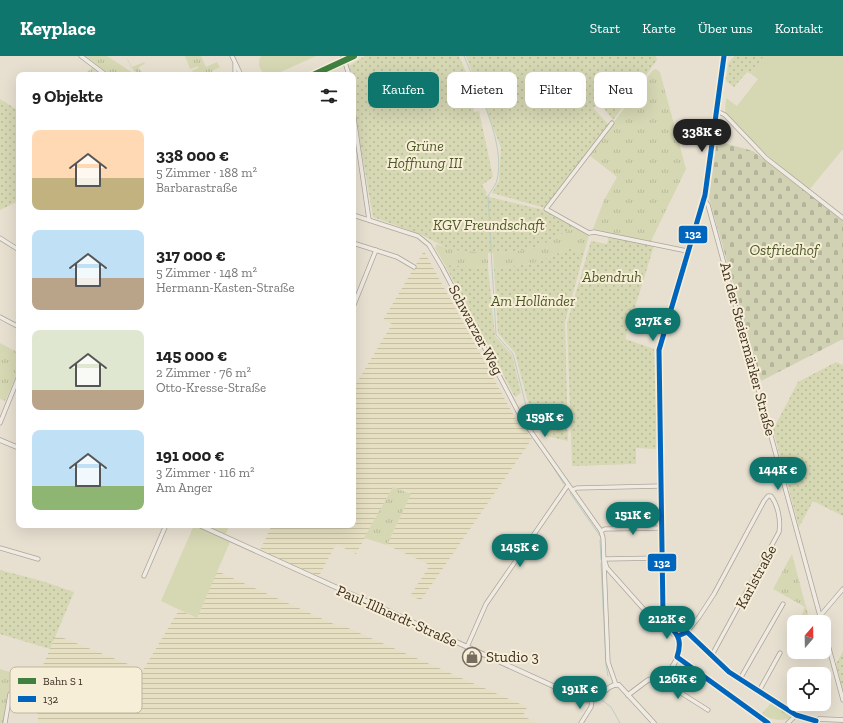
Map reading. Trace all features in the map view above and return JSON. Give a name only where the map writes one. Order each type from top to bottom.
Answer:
[{"type":"street","points":[[82,56],[102,72]]},
{"type":"street","points":[[232,56],[240,72]]},
{"type":"street","points":[[343,56],[349,72]]},
{"type":"street","points":[[628,695],[648,680],[659,679],[668,673],[681,647],[678,636],[666,621],[663,610],[659,350],[687,251],[704,199],[724,56]]},
{"type":"street","points":[[234,61],[235,72]]},
{"type":"street","points":[[717,111],[725,115],[766,158],[843,218]]},
{"type":"street","points":[[612,123],[546,209],[589,233],[594,232],[687,251]]},
{"type":"street","points":[[356,131],[369,220]]},
{"type":"street","name":"An der Steiermärker Straße","points":[[704,199],[708,205],[820,615]]},
{"type":"street","name":"Schwarzer Weg","points":[[356,215],[415,235],[429,245],[525,423],[601,531]]},
{"type":"street","points":[[0,238],[16,248]]},
{"type":"street","points":[[356,244],[401,259],[414,267]]},
{"type":"street","points":[[356,300],[376,250]]},
{"type":"street","points":[[0,317],[16,325]]},
{"type":"street","points":[[0,423],[16,383]]},
{"type":"street","points":[[0,440],[16,447]]},
{"type":"street","points":[[466,647],[486,604],[568,485]]},
{"type":"street","points":[[572,490],[577,488],[661,486]]},
{"type":"street","name":"Karlstraße","points":[[687,632],[711,598],[765,499],[770,496],[773,498],[776,506],[780,522],[779,532],[712,655]]},
{"type":"street","points":[[144,576],[165,528]]},
{"type":"street","name":"Paul-Illhardt-Straße","points":[[206,528],[582,699],[592,701]]},
{"type":"street","points":[[654,723],[621,687],[616,685],[608,662],[603,538],[601,531],[604,529],[662,528]]},
{"type":"street","points":[[0,548],[38,559]]},
{"type":"street","points":[[604,559],[662,558]]},
{"type":"street","points":[[604,559],[607,568],[656,624],[662,624],[666,621]]},
{"type":"street","points":[[821,615],[843,589]]},
{"type":"street","points":[[740,679],[783,604]]},
{"type":"street","points":[[662,624],[674,636],[687,632],[729,672],[796,715],[816,722],[824,719],[843,720]]},
{"type":"street","points":[[759,691],[780,653]]},
{"type":"street","points":[[831,656],[843,700]]},
{"type":"street","points":[[677,657],[768,723]]},
{"type":"street","points":[[659,679],[708,710]]},
{"type":"street","points":[[583,722],[591,707],[592,701],[616,685]]},
{"type":"street","points":[[5,723],[10,694]]},
{"type":"street","points":[[788,723],[796,715]]},
{"type":"shaded area","points":[[424,251],[519,425],[522,426],[532,439],[421,600],[410,596],[430,565],[387,545],[411,494],[393,487],[356,554],[336,544],[319,576],[260,550],[271,528],[356,528],[356,384],[392,324],[383,320]]},
{"type":"shaded area","points":[[217,571],[336,625],[339,624],[527,707],[523,716],[538,723],[38,723],[38,713],[142,713],[142,670],[179,610],[197,618]]},
{"type":"shaded area","points":[[56,635],[136,667],[42,667]]},
{"type":"green space","points":[[86,56],[107,56],[131,72],[106,72]]},
{"type":"green space","points":[[126,56],[132,67],[144,62],[145,64],[140,66],[139,69],[142,72],[135,72],[131,66]]},
{"type":"green space","points":[[185,56],[201,56],[206,67],[217,62],[220,67],[212,72],[193,72],[192,71],[198,68],[198,66],[190,69]]},
{"type":"green space","points":[[261,56],[316,56],[281,72],[263,72],[259,66]]},
{"type":"green space","name":"Grüne Hoffnung III","points":[[365,56],[459,56],[466,72],[447,72],[447,108],[474,108],[474,112],[479,111],[493,177],[482,185],[487,193],[485,194],[489,197],[544,210],[574,227],[540,246],[518,251],[493,253],[451,250],[420,234],[373,217],[356,118],[356,72],[351,72],[349,66]]},
{"type":"green space","points":[[466,56],[656,56],[657,60],[647,74],[647,72],[594,72],[593,108],[609,125],[545,208],[492,193],[499,181],[501,148],[486,108],[517,108],[517,72],[472,72]]},
{"type":"green space","points":[[734,56],[764,56],[751,74],[747,72],[734,87],[726,81],[728,64]]},
{"type":"green space","points":[[764,56],[843,56],[843,149],[809,190],[755,144],[725,112],[726,98],[737,106],[758,79],[751,74]]},
{"type":"green space","points":[[93,67],[100,72],[87,72]]},
{"type":"green space","points":[[656,69],[660,72],[686,169],[650,243],[593,229],[604,200],[617,177],[589,155],[624,108],[647,108],[647,78],[653,70]]},
{"type":"green space","points":[[0,99],[16,109],[16,202],[0,210]]},
{"type":"green space","points":[[604,108],[622,108],[613,120]]},
{"type":"green space","name":"Ostfriedhof","points":[[724,143],[753,151],[843,220],[843,339],[761,381],[709,198],[716,146]]},
{"type":"green space","points":[[574,227],[589,235],[584,253],[568,248],[551,257],[532,263],[494,269],[493,253],[518,251],[540,246]]},
{"type":"green space","name":"Abendruh","points":[[609,236],[654,246],[625,339],[654,349],[657,449],[636,448],[636,464],[572,466],[567,323],[591,241],[607,244]]},
{"type":"green space","points":[[437,244],[451,250],[488,252],[488,268],[445,265],[435,248]]},
{"type":"green space","name":"Am Holländer","points":[[568,248],[584,253],[565,322],[568,441],[547,436],[541,424],[534,425],[515,353],[498,333],[494,269],[532,263],[551,257]]},
{"type":"green space","points":[[445,265],[488,268],[495,336],[512,355],[521,393],[515,397]]},
{"type":"green space","points":[[0,343],[16,351],[16,377],[5,401],[0,399]]},
{"type":"green space","points":[[836,362],[843,365],[843,516],[813,501],[799,527],[773,430],[798,382]]},
{"type":"green space","points":[[393,487],[411,494],[387,545],[364,538]]},
{"type":"green space","points":[[193,528],[200,528],[230,542],[197,618],[161,601]]},
{"type":"green space","points":[[212,528],[228,528],[226,534]]},
{"type":"green space","points":[[792,554],[808,615],[802,615],[805,607],[773,589]]},
{"type":"green space","points":[[0,570],[42,581],[74,592],[50,649],[0,634]]},
{"type":"green space","points":[[843,651],[843,690],[836,664]]},
{"type":"green space","points":[[0,669],[10,672],[10,690],[4,723],[0,723]]},
{"type":"green space","points":[[771,703],[791,716],[782,720],[768,718],[761,715]]},
{"type":"waterway","points":[[464,56],[489,117],[498,150],[499,166],[497,180],[488,196],[496,335],[513,354],[529,418],[529,425]]},
{"type":"waterway","points":[[527,428],[539,447]]},
{"type":"waterway","points":[[544,453],[564,484]]},
{"type":"waterway","points":[[570,493],[600,536]]},
{"type":"waterway","points":[[600,540],[601,559]]},
{"type":"waterway","points":[[601,563],[606,665],[608,676]]},
{"type":"waterway","points":[[602,700],[611,707],[620,723]]},
{"type":"transit line","points":[[319,72],[354,56]]},
{"type":"transit line","name":"132","points":[[724,56],[705,195],[659,350],[663,614],[678,638],[679,649],[677,657],[768,723]]},
{"type":"transit line","name":"132","points":[[678,636],[687,632],[729,672],[796,715],[816,721]]},
{"type":"place","name":"Studio 3","points":[[472,657]]},
{"type":"park label","name":"KGV Freundschaft","points":[[489,225]]}]
